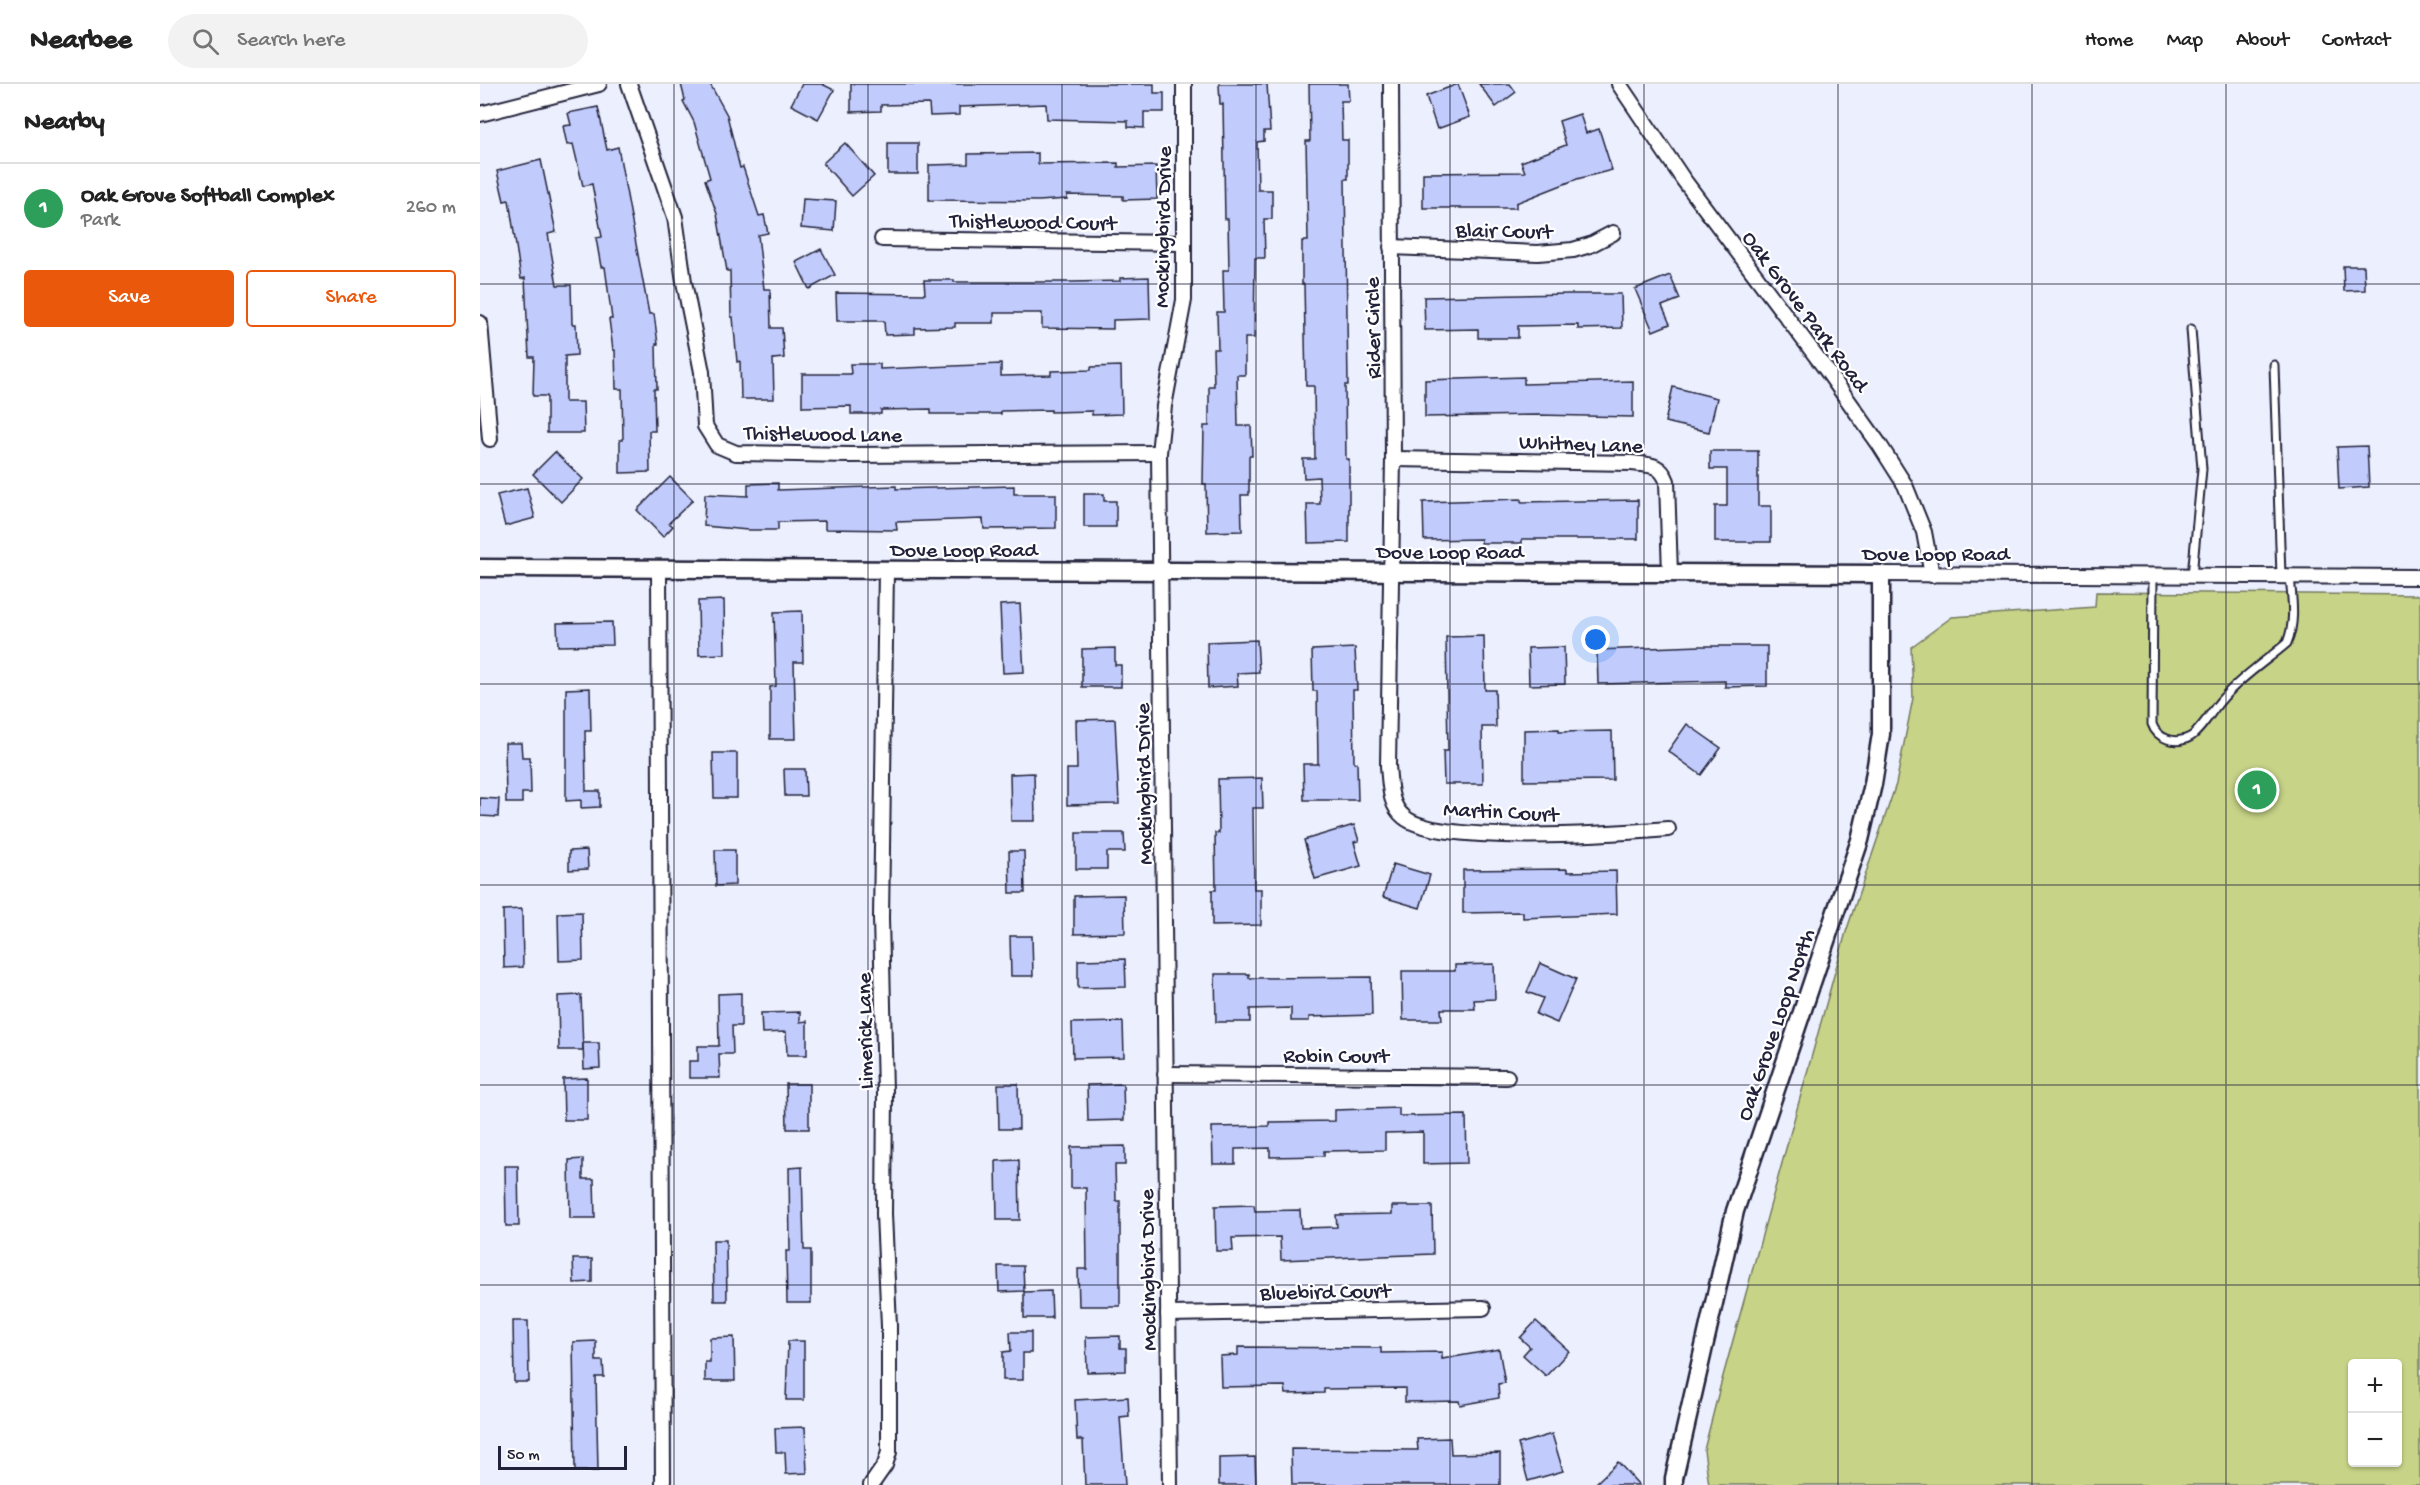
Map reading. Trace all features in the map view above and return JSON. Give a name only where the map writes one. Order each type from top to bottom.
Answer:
[{"type":"street","points":[[480,114],[598,84]]},
{"type":"street","name":"Thistlewood Lane","points":[[629,84],[675,218],[684,282],[702,372],[705,426],[717,444],[736,453],[850,455],[1159,453]]},
{"type":"street","name":"Mockingbird Drive","points":[[1170,1485],[1159,453],[1164,406],[1184,300],[1184,84]]},
{"type":"street","name":"Rider Circle","points":[[1390,572],[1393,459],[1391,84]]},
{"type":"street","name":"Oak Grove Park Road","points":[[1619,84],[1683,179],[1879,444],[1905,485],[1924,532],[1932,574]]},
{"type":"street","name":"Blair Court","points":[[1391,247],[1538,253],[1573,250],[1590,245],[1613,233]]},
{"type":"street","name":"Thistlewood Court","points":[[882,239],[1184,243]]},
{"type":"street","points":[[480,323],[490,439]]},
{"type":"street","name":"Whitney Lane","points":[[1393,459],[1632,463],[1655,466],[1663,471],[1667,481],[1670,574]]},
{"type":"street","name":"Dove Loop Road","points":[[480,568],[2420,577]]},
{"type":"street","points":[[659,569],[663,1485]]},
{"type":"street","name":"Limerick Lane","points":[[871,1485],[885,1465],[889,1452],[889,1326],[884,1214],[885,1092],[881,918],[886,570]]},
{"type":"street","name":"Martin Court","points":[[1390,572],[1388,766],[1390,793],[1396,810],[1405,819],[1421,826],[1464,833],[1591,835],[1668,829]]},
{"type":"street","name":"Oak Grove Loop North","points":[[1674,1485],[1734,1211],[1860,840],[1874,784],[1882,723],[1881,574]]},
{"type":"street","name":"Robin Court","points":[[1165,1074],[1507,1077]]},
{"type":"street","name":"Bluebird Court","points":[[1168,1314],[1484,1308]]},
{"type":"lane","points":[[2191,329],[2202,469],[2193,576]]},
{"type":"lane","points":[[2153,576],[2152,724],[2154,730],[2163,737],[2179,741],[2195,734],[2224,696],[2287,644],[2292,631],[2293,614],[2285,576],[2274,365]]},
{"type":"green space","points":[[2096,592],[2420,595],[2420,1485],[1709,1485],[1704,1450],[1720,1387],[1846,932],[1896,784],[1913,698],[1911,647],[1952,617],[2095,607]]},
{"type":"building","points":[[681,84],[710,84],[727,115],[740,168],[743,167],[759,216],[764,215],[768,233],[758,235],[764,289],[770,289],[771,328],[782,328],[784,358],[773,359],[774,399],[741,399],[740,361],[737,362],[733,317],[731,317],[730,271],[727,271],[717,214],[705,180],[710,178],[694,122],[683,101],[685,100]]},
{"type":"building","points":[[802,84],[822,84],[834,90],[818,119],[791,105]]},
{"type":"building","points":[[851,84],[1154,84],[1154,93],[1164,93],[1164,112],[1144,112],[1144,128],[1128,127],[1128,121],[1047,119],[1046,104],[959,107],[959,115],[930,116],[929,104],[881,105],[881,111],[851,112]]},
{"type":"building","points":[[1219,84],[1267,84],[1270,131],[1264,131],[1264,141],[1257,142],[1258,190],[1272,190],[1272,219],[1264,219],[1265,258],[1255,258],[1254,338],[1245,338],[1245,375],[1237,375],[1238,426],[1251,426],[1252,456],[1249,456],[1249,495],[1241,495],[1242,531],[1207,532],[1206,484],[1203,484],[1204,426],[1209,426],[1209,386],[1214,386],[1213,349],[1218,349],[1217,312],[1224,312],[1223,270],[1229,270],[1228,219],[1225,219],[1223,104],[1220,104]]},
{"type":"building","points":[[1309,84],[1348,84],[1349,101],[1341,101],[1342,140],[1348,140],[1348,179],[1345,179],[1348,385],[1345,385],[1346,459],[1349,459],[1349,542],[1308,543],[1307,504],[1320,504],[1319,477],[1304,478],[1303,459],[1315,459],[1314,386],[1306,386],[1304,284],[1302,284],[1302,241],[1308,241],[1306,141],[1310,141]]},
{"type":"building","points":[[1458,84],[1470,117],[1437,129],[1426,96]]},
{"type":"building","points":[[1479,84],[1510,84],[1516,92],[1496,107]]},
{"type":"building","points":[[598,107],[607,150],[618,147],[649,314],[654,314],[658,344],[656,344],[657,389],[654,389],[655,431],[649,431],[650,472],[620,473],[620,440],[623,440],[622,389],[616,389],[615,350],[613,350],[609,319],[612,319],[605,267],[601,267],[596,238],[602,237],[592,184],[583,186],[573,144],[567,145],[563,126],[571,125],[568,113]]},
{"type":"building","points":[[1580,114],[1586,133],[1599,129],[1612,170],[1577,179],[1516,203],[1516,208],[1423,208],[1423,173],[1525,172],[1521,162],[1566,145],[1559,121]]},
{"type":"building","points":[[845,143],[874,176],[852,196],[823,163]]},
{"type":"building","points":[[888,143],[918,143],[918,174],[888,174]]},
{"type":"building","points":[[1038,153],[1038,164],[1118,163],[1118,167],[1156,166],[1157,199],[1123,200],[1123,196],[1067,195],[1067,199],[1039,201],[929,200],[929,165],[968,164],[968,154]]},
{"type":"building","points":[[541,160],[556,232],[548,234],[557,285],[571,285],[572,324],[576,324],[577,355],[565,356],[565,402],[583,402],[584,433],[547,433],[547,396],[533,396],[534,357],[529,357],[525,278],[521,279],[509,200],[504,201],[497,171]]},
{"type":"building","points":[[803,199],[836,201],[834,231],[801,228]]},
{"type":"building","points":[[821,249],[835,275],[809,289],[796,262]]},
{"type":"building","points":[[2343,266],[2364,266],[2365,290],[2344,291]]},
{"type":"building","points":[[1670,275],[1680,299],[1662,306],[1670,324],[1653,331],[1635,289]]},
{"type":"building","points":[[1149,277],[1150,319],[1113,320],[1113,329],[1042,328],[1042,313],[994,313],[994,323],[955,323],[955,327],[915,328],[915,334],[885,335],[884,321],[837,321],[836,293],[925,294],[924,280],[1072,282],[1120,281],[1120,278]]},
{"type":"building","points":[[1621,294],[1622,328],[1578,329],[1578,325],[1518,326],[1518,338],[1478,338],[1478,329],[1425,330],[1424,297]]},
{"type":"building","points":[[850,364],[880,364],[880,369],[1001,364],[1001,376],[1051,375],[1051,371],[1091,370],[1091,367],[1121,366],[1122,414],[1092,415],[1092,411],[1051,412],[1051,410],[1001,411],[1001,414],[931,414],[931,409],[881,410],[881,414],[851,414],[851,406],[802,407],[802,374],[851,374]]},
{"type":"building","points":[[1524,377],[1524,384],[1633,381],[1633,417],[1538,415],[1425,417],[1425,380]]},
{"type":"building","points":[[1673,387],[1717,398],[1709,432],[1665,422]]},
{"type":"building","points":[[2367,446],[2369,487],[2339,489],[2337,447]]},
{"type":"building","points":[[1710,451],[1758,451],[1758,506],[1771,506],[1771,542],[1715,542],[1715,506],[1727,506],[1727,469],[1710,469]]},
{"type":"building","points":[[555,452],[583,479],[561,502],[533,474]]},
{"type":"building","points":[[670,477],[693,500],[669,523],[673,526],[663,537],[637,510]]},
{"type":"building","points":[[778,483],[778,490],[896,486],[896,489],[1014,486],[1014,494],[1056,494],[1056,528],[984,529],[983,519],[896,522],[897,530],[825,529],[825,521],[778,522],[778,530],[704,526],[705,494],[748,496],[748,484]]},
{"type":"building","points":[[527,488],[535,518],[505,526],[497,495]]},
{"type":"building","points":[[1084,494],[1104,494],[1104,501],[1116,501],[1116,527],[1084,527]]},
{"type":"building","points":[[1521,499],[1521,502],[1638,500],[1638,539],[1522,539],[1522,543],[1481,543],[1481,539],[1424,540],[1423,502]]},
{"type":"building","points":[[724,600],[725,654],[699,655],[698,601]]},
{"type":"building","points":[[1020,604],[1024,672],[1003,673],[1000,605]]},
{"type":"building","points":[[802,611],[803,662],[794,662],[796,739],[770,739],[770,687],[776,686],[774,612]]},
{"type":"building","points":[[612,622],[613,645],[558,646],[557,623]]},
{"type":"building","points":[[1484,636],[1485,690],[1495,690],[1496,727],[1482,727],[1483,784],[1444,784],[1443,751],[1448,751],[1446,637]]},
{"type":"building","points":[[1257,640],[1259,672],[1237,673],[1238,686],[1208,688],[1207,642]]},
{"type":"building","points":[[1767,646],[1767,686],[1725,687],[1725,681],[1598,684],[1597,650]]},
{"type":"building","points":[[1564,647],[1565,684],[1529,685],[1528,648]]},
{"type":"building","points":[[1115,648],[1115,665],[1121,665],[1121,687],[1082,687],[1082,649]]},
{"type":"building","points":[[1355,648],[1357,690],[1353,690],[1354,763],[1357,763],[1358,800],[1304,800],[1303,764],[1318,764],[1317,691],[1313,691],[1312,650]]},
{"type":"building","points":[[590,688],[591,731],[585,731],[586,791],[600,791],[600,807],[581,808],[581,800],[566,801],[566,689]]},
{"type":"building","points":[[1115,719],[1119,804],[1067,805],[1067,769],[1077,769],[1076,720]]},
{"type":"building","points":[[1687,724],[1721,748],[1701,775],[1668,751]]},
{"type":"building","points":[[1559,729],[1559,732],[1612,731],[1613,780],[1524,781],[1524,730]]},
{"type":"building","points":[[505,743],[521,743],[522,757],[530,757],[531,793],[522,793],[522,803],[506,803]]},
{"type":"building","points":[[713,753],[737,753],[737,798],[714,798]]},
{"type":"building","points":[[784,769],[805,769],[806,796],[785,796]]},
{"type":"building","points":[[1034,773],[1035,821],[1011,821],[1010,774]]},
{"type":"building","points":[[1262,778],[1263,808],[1253,808],[1254,889],[1261,889],[1261,925],[1212,926],[1212,890],[1216,890],[1215,833],[1219,833],[1218,779]]},
{"type":"building","points":[[480,798],[499,799],[498,817],[480,816]]},
{"type":"building","points":[[1354,825],[1359,841],[1354,842],[1361,866],[1315,879],[1304,840]]},
{"type":"building","points":[[1076,833],[1124,833],[1125,852],[1107,852],[1107,869],[1076,869]]},
{"type":"building","points":[[587,850],[588,869],[569,870],[569,851]]},
{"type":"building","points":[[715,850],[735,850],[735,885],[716,886]]},
{"type":"building","points":[[1009,851],[1024,851],[1025,893],[1010,893]]},
{"type":"building","points":[[1393,864],[1430,875],[1420,908],[1383,897]]},
{"type":"building","points":[[1567,869],[1567,872],[1616,871],[1617,914],[1523,918],[1523,912],[1463,913],[1463,870]]},
{"type":"building","points":[[1124,895],[1125,933],[1074,934],[1074,896]]},
{"type":"building","points":[[522,909],[523,967],[504,968],[503,910]]},
{"type":"building","points":[[582,912],[583,960],[559,961],[558,913]]},
{"type":"building","points":[[1010,936],[1032,936],[1033,976],[1011,976]]},
{"type":"building","points":[[1125,959],[1126,987],[1078,988],[1078,960]]},
{"type":"building","points":[[1540,963],[1576,979],[1557,1023],[1536,1014],[1543,998],[1527,992]]},
{"type":"building","points":[[1494,964],[1495,999],[1474,1000],[1475,1009],[1441,1009],[1442,1020],[1403,1020],[1402,971],[1455,971],[1455,965]]},
{"type":"building","points":[[1215,974],[1249,974],[1249,978],[1371,977],[1372,1015],[1309,1017],[1309,1021],[1291,1021],[1291,1008],[1250,1009],[1250,1022],[1216,1022]]},
{"type":"building","points":[[741,993],[741,1026],[732,1026],[733,1054],[719,1054],[720,1078],[689,1078],[689,1061],[698,1061],[698,1046],[719,1046],[718,994]]},
{"type":"building","points":[[581,995],[583,1050],[559,1050],[558,996]]},
{"type":"building","points":[[800,1012],[800,1022],[807,1021],[807,1055],[787,1055],[786,1032],[762,1033],[761,1013]]},
{"type":"building","points":[[1123,1022],[1124,1057],[1073,1058],[1072,1023]]},
{"type":"building","points":[[583,1043],[599,1043],[600,1068],[584,1069]]},
{"type":"building","points":[[587,1078],[587,1120],[564,1120],[563,1079]]},
{"type":"building","points":[[786,1084],[809,1084],[809,1129],[787,1129]]},
{"type":"building","points":[[998,1084],[1018,1084],[1019,1129],[999,1129]]},
{"type":"building","points":[[1123,1084],[1124,1120],[1088,1121],[1087,1085]]},
{"type":"building","points":[[1399,1108],[1399,1116],[1466,1115],[1467,1163],[1423,1164],[1423,1132],[1385,1133],[1385,1150],[1324,1151],[1324,1156],[1270,1157],[1270,1148],[1235,1149],[1235,1164],[1213,1164],[1212,1127],[1269,1126],[1269,1122],[1335,1121],[1335,1110]]},
{"type":"building","points":[[1125,1146],[1125,1165],[1115,1165],[1116,1201],[1120,1201],[1120,1306],[1079,1306],[1078,1269],[1087,1269],[1086,1188],[1071,1188],[1071,1147]]},
{"type":"building","points":[[583,1159],[583,1179],[594,1179],[595,1218],[570,1218],[569,1160]]},
{"type":"building","points":[[1019,1160],[1020,1220],[997,1220],[996,1161]]},
{"type":"building","points":[[505,1166],[518,1166],[519,1226],[506,1226]]},
{"type":"building","points":[[802,1167],[804,1250],[811,1250],[811,1303],[787,1303],[786,1251],[790,1251],[789,1168]]},
{"type":"building","points":[[1254,1205],[1255,1211],[1300,1210],[1301,1228],[1337,1227],[1336,1215],[1392,1214],[1392,1206],[1432,1206],[1433,1254],[1281,1260],[1280,1237],[1232,1238],[1233,1251],[1216,1251],[1215,1206]]},
{"type":"building","points":[[713,1240],[726,1240],[727,1301],[714,1301]]},
{"type":"building","points":[[573,1259],[592,1259],[592,1282],[574,1283]]},
{"type":"building","points":[[998,1266],[1023,1266],[1024,1291],[999,1292]]},
{"type":"building","points":[[1051,1291],[1052,1318],[1024,1318],[1024,1292]]},
{"type":"building","points":[[513,1321],[528,1321],[529,1382],[514,1382]]},
{"type":"building","points":[[1536,1321],[1569,1351],[1546,1376],[1523,1355],[1530,1347],[1520,1338]]},
{"type":"building","points":[[1010,1332],[1031,1332],[1031,1353],[1023,1353],[1023,1380],[1003,1380],[1003,1352],[1011,1351]]},
{"type":"building","points":[[1120,1336],[1120,1348],[1126,1348],[1126,1371],[1087,1372],[1086,1337]]},
{"type":"building","points":[[734,1337],[735,1381],[705,1381],[705,1362],[710,1362],[710,1338]]},
{"type":"building","points":[[596,1341],[596,1361],[603,1361],[604,1377],[596,1377],[598,1471],[575,1471],[573,1342]]},
{"type":"building","points":[[788,1341],[804,1341],[804,1400],[786,1400]]},
{"type":"building","points":[[1238,1347],[1381,1348],[1381,1353],[1442,1352],[1442,1359],[1499,1349],[1505,1383],[1498,1384],[1499,1398],[1460,1405],[1459,1401],[1405,1402],[1405,1388],[1324,1389],[1324,1393],[1286,1394],[1285,1386],[1221,1387],[1220,1356],[1238,1355]]},
{"type":"building","points":[[1128,1397],[1129,1416],[1120,1417],[1125,1485],[1085,1485],[1083,1440],[1077,1440],[1075,1400]]},
{"type":"building","points":[[805,1427],[807,1473],[786,1474],[785,1452],[776,1452],[775,1428]]},
{"type":"building","points":[[1552,1434],[1563,1471],[1528,1481],[1518,1444]]},
{"type":"building","points":[[1450,1438],[1451,1454],[1500,1453],[1500,1485],[1292,1485],[1291,1449],[1418,1450],[1417,1439]]},
{"type":"building","points":[[1255,1457],[1256,1485],[1219,1485],[1219,1458]]},
{"type":"building","points":[[1618,1462],[1639,1485],[1594,1485]]},
{"type":"place","name":"Oak Grove Softball Complex","points":[[2257,790]]}]
